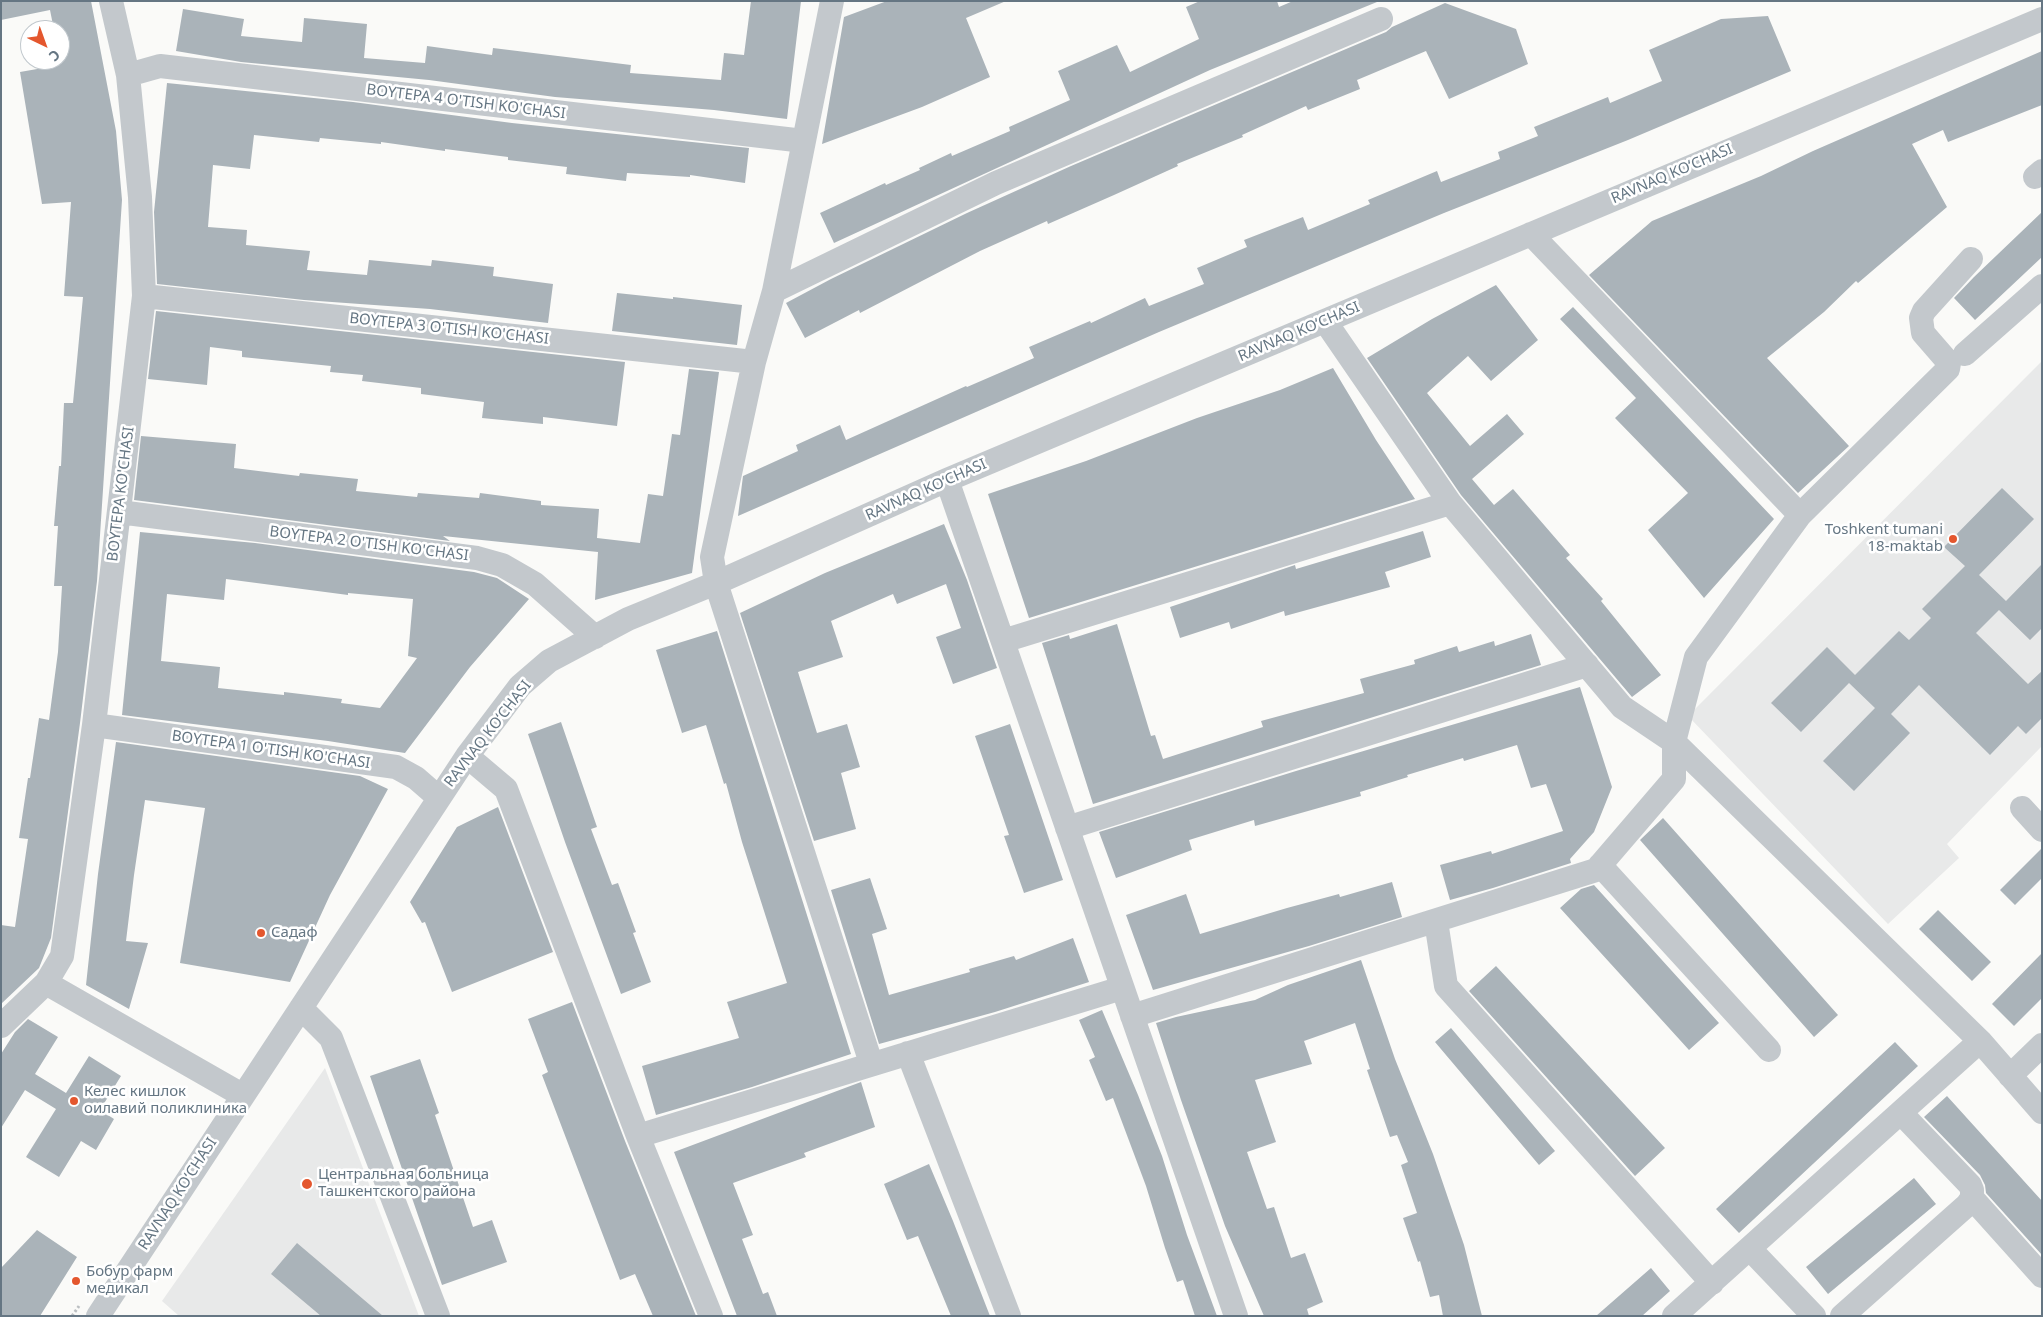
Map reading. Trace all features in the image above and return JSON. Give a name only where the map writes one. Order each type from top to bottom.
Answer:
[{"type":"street","name":"BOYTEPA KO'CHASI","points":[[1,1026],[46,983],[62,956],[94,725],[144,296],[140,197],[128,76],[111,1]]},
{"type":"street","points":[[832,1],[774,291],[754,362],[712,557],[716,582],[872,1063]]},
{"type":"street","points":[[774,291],[996,183],[1381,19]]},
{"type":"street","name":"RAVNAQ KO‘CHASI","points":[[98,1316],[467,756],[520,686],[549,661],[628,619],[947,480],[2042,19]]},
{"type":"street","name":"BOYTEPA 4 O'TISH KO'CHASI","points":[[128,76],[160,66],[804,141]]},
{"type":"street","points":[[1531,234],[1800,515]]},
{"type":"street","points":[[1132,1016],[1596,870],[1674,779],[1674,742],[1696,657],[1800,515],[1948,369],[1949,363],[1923,333],[1921,318],[1924,312],[1971,259]]},
{"type":"street","points":[[1965,354],[2042,286]]},
{"type":"street","name":"BOYTEPA 3 O'TISH KO'CHASI","points":[[144,296],[754,362]]},
{"type":"street","points":[[1325,321],[1450,503],[1622,707],[1674,742],[1980,1040],[2042,1112]]},
{"type":"street","points":[[947,480],[1236,1316]]},
{"type":"street","points":[[1002,641],[1450,503]]},
{"type":"street","name":"BOYTEPA 2 O'TISH KO'CHASI","points":[[119,512],[477,558],[502,565],[535,584],[595,637]]},
{"type":"street","points":[[1067,828],[1587,665]]},
{"type":"street","name":"BOYTEPA 1 O'TISH KO'CHASI","points":[[94,725],[396,767],[416,778],[439,798]]},
{"type":"street","points":[[467,756],[506,789],[638,1136],[711,1316]]},
{"type":"street","points":[[2022,808],[2042,830]]},
{"type":"street","points":[[1600,865],[1769,1050]]},
{"type":"street","points":[[1436,920],[1446,986],[1712,1283]]},
{"type":"street","points":[[46,983],[242,1095]]},
{"type":"street","points":[[638,1136],[1122,988]]},
{"type":"street","points":[[301,1008],[331,1038],[438,1316]]},
{"type":"street","points":[[1674,1316],[1980,1040]]},
{"type":"street","points":[[2010,1076],[2042,1045]]},
{"type":"street","points":[[908,1053],[1008,1316]]},
{"type":"street","points":[[1842,1316],[1967,1205],[1972,1198],[1970,1185],[1901,1113]]},
{"type":"street","points":[[1972,1198],[2042,1276]]},
{"type":"street","points":[[1750,1249],[1814,1316]]},
{"type":"shaded area","name":"Toshkent tumani 18-maktab","points":[[2042,361],[2042,746],[1947,844],[1959,858],[1888,924],[1688,716]]},
{"type":"shaded area","name":"Центральная больница Ташкентского района","points":[[325,1068],[419,1316],[179,1316],[162,1301]]},
{"type":"building","points":[[1,1],[91,1],[116,131],[122,200],[97,581],[51,938],[39,968],[1,1004],[1,925],[15,927],[28,839],[19,838],[28,778],[30,778],[39,718],[49,720],[58,652],[62,586],[54,586],[58,526],[54,526],[59,466],[61,466],[64,403],[73,403],[83,297],[64,296],[71,202],[42,204],[20,72],[31,70],[70,70],[70,20],[52,20],[50,10],[1,20]]},
{"type":"building","points":[[751,1],[801,1],[787,119],[714,110],[555,97],[429,80],[241,62],[176,51],[183,9],[244,19],[241,36],[302,42],[304,18],[367,24],[364,58],[425,63],[427,46],[492,55],[493,48],[631,65],[630,73],[721,80],[724,53],[744,55]]},
{"type":"building","points":[[887,1],[1006,1],[966,18],[990,77],[922,107],[822,144],[844,17]]},
{"type":"building","points":[[1200,1],[1277,1],[1279,7],[1293,1],[1377,2],[1210,70],[834,243],[820,213],[885,183],[886,185],[920,170],[919,168],[951,153],[952,156],[1010,131],[1009,127],[1070,100],[1058,71],[1117,45],[1130,72],[1199,39],[1186,7]]},
{"type":"building","points":[[1445,3],[1516,29],[1528,64],[1449,99],[1426,51],[1357,80],[1360,89],[1308,110],[1306,106],[1242,135],[1243,137],[1177,164],[1178,166],[1114,195],[1048,224],[1047,221],[980,251],[860,313],[859,310],[805,338],[786,303],[967,213],[1071,166],[1386,32],[1392,27]]},
{"type":"building","points":[[1768,16],[1791,71],[1628,140],[1444,213],[1159,332],[738,516],[743,476],[798,451],[796,445],[840,425],[846,440],[966,386],[1034,358],[1029,347],[1090,321],[1091,323],[1145,298],[1149,306],[1204,284],[1197,268],[1247,247],[1244,240],[1303,217],[1308,230],[1370,204],[1368,200],[1437,171],[1441,182],[1500,159],[1498,152],[1538,136],[1534,127],[1608,97],[1610,103],[1662,81],[1649,50],[1721,19]]},
{"type":"building","points":[[2042,51],[2042,105],[1948,142],[1943,130],[1912,144],[1947,207],[1858,283],[1856,281],[1824,312],[1767,358],[1849,446],[1798,493],[1589,275],[1652,221],[1761,176],[1813,151]]},
{"type":"building","points":[[167,83],[353,102],[512,123],[749,148],[745,183],[690,175],[690,177],[627,173],[626,181],[566,174],[567,167],[508,160],[508,157],[445,149],[445,151],[381,142],[381,144],[320,138],[319,142],[254,135],[250,169],[213,165],[208,227],[247,230],[246,245],[310,251],[307,270],[367,275],[369,260],[431,266],[432,260],[494,267],[493,276],[553,284],[548,323],[430,309],[304,300],[157,284],[154,212]]},
{"type":"building","points":[[2042,212],[2042,257],[1975,320],[1954,298]]},
{"type":"building","points":[[1496,285],[1538,340],[1491,381],[1468,356],[1427,393],[1470,446],[1507,414],[1524,434],[1472,479],[1494,505],[1513,489],[1570,555],[1566,558],[1603,599],[1601,601],[1661,675],[1632,697],[1461,495],[1367,358],[1432,319]]},
{"type":"building","points":[[617,293],[742,305],[737,345],[612,331]]},
{"type":"building","points":[[1573,307],[1774,519],[1704,598],[1648,530],[1688,493],[1615,418],[1636,398],[1560,319]]},
{"type":"building","points":[[156,311],[625,362],[617,426],[543,417],[543,424],[482,418],[484,402],[421,394],[421,388],[362,381],[363,375],[330,372],[331,366],[242,357],[242,351],[210,347],[207,385],[148,379]]},
{"type":"building","points":[[1333,368],[1376,440],[1415,499],[1029,618],[988,494],[1086,461],[1197,418],[1280,390]]},
{"type":"building","points":[[689,369],[719,372],[692,573],[595,600],[598,552],[443,536],[450,541],[134,500],[141,436],[236,444],[234,468],[299,476],[300,473],[358,479],[356,491],[417,497],[418,493],[479,498],[480,493],[541,501],[541,505],[599,509],[597,538],[640,543],[648,494],[663,496],[672,434],[680,435]]},
{"type":"building","points":[[2002,488],[2034,519],[1979,575],[2006,601],[2042,564],[2042,628],[2030,640],[1999,610],[1976,633],[2028,684],[2042,671],[2042,718],[2026,734],[2018,726],[1990,755],[1919,685],[1891,714],[1910,733],[1854,791],[1823,761],[1875,708],[1849,683],[1801,732],[1771,703],[1827,647],[1855,675],[1899,631],[1909,640],[1931,618],[1922,609],[1965,566],[1944,547]]},
{"type":"building","points":[[944,524],[967,580],[997,668],[953,684],[936,637],[961,628],[946,584],[897,604],[893,594],[831,621],[843,657],[798,672],[817,733],[847,724],[860,767],[841,773],[856,829],[814,841],[740,613],[825,573]]},
{"type":"building","points":[[1423,531],[1431,557],[1385,572],[1390,587],[1285,616],[1284,611],[1231,629],[1229,622],[1180,638],[1170,607],[1295,565],[1296,569]]},
{"type":"building","points":[[140,532],[255,543],[474,572],[497,578],[529,599],[470,667],[405,753],[328,741],[122,715]],"holes":[[[226,579],[348,595],[348,593],[413,599],[408,656],[417,658],[380,708],[341,703],[342,699],[284,692],[284,695],[218,688],[220,667],[161,661],[167,594],[224,600]]]},
{"type":"building","points":[[1117,624],[1151,736],[1155,735],[1163,759],[1263,727],[1261,721],[1364,693],[1360,679],[1415,664],[1414,660],[1457,646],[1459,652],[1494,641],[1495,646],[1531,634],[1541,665],[1093,804],[1042,643],[1069,635],[1070,639]]},
{"type":"building","points":[[717,631],[851,1054],[752,1087],[656,1115],[642,1066],[739,1038],[727,1002],[787,983],[742,842],[726,783],[724,784],[706,725],[682,733],[656,650]]},
{"type":"building","points":[[1580,687],[1612,787],[1594,832],[1570,859],[1571,863],[1493,888],[1450,900],[1440,865],[1491,851],[1492,854],[1563,831],[1546,784],[1531,788],[1517,745],[1464,761],[1463,758],[1407,775],[1408,777],[1360,792],[1361,796],[1255,826],[1254,820],[1189,840],[1192,850],[1116,878],[1099,832],[1296,771]]},
{"type":"building","points":[[561,722],[597,827],[591,829],[612,885],[618,883],[636,932],[633,933],[651,982],[621,994],[565,842],[528,734]]},
{"type":"building","points":[[1010,724],[1063,880],[1024,893],[1004,836],[1009,835],[975,736]]},
{"type":"building","points":[[116,742],[360,776],[388,789],[330,895],[290,982],[180,963],[205,808],[145,800],[126,941],[148,943],[129,1009],[86,985],[98,874]]},
{"type":"building","points":[[498,807],[553,952],[452,992],[425,922],[422,923],[410,902],[457,827]]},
{"type":"building","points":[[1663,818],[1838,1015],[1814,1037],[1640,840]]},
{"type":"building","points":[[2042,848],[2042,878],[2015,905],[2000,890]]},
{"type":"building","points":[[870,878],[887,929],[872,934],[889,995],[970,972],[969,969],[1014,956],[1016,960],[1073,938],[1089,982],[995,1012],[879,1044],[831,890]]},
{"type":"building","points":[[1392,882],[1402,917],[1309,946],[1153,990],[1126,915],[1186,894],[1200,934],[1287,908],[1339,894],[1340,897]]},
{"type":"building","points":[[1594,885],[1719,1023],[1689,1050],[1560,908],[1581,889]]},
{"type":"building","points":[[1938,910],[1991,962],[1972,981],[1919,929]]},
{"type":"building","points":[[2042,953],[2042,998],[2014,1026],[1992,1004]]},
{"type":"building","points":[[1361,960],[1395,1059],[1433,1154],[1464,1245],[1482,1316],[1443,1316],[1439,1295],[1430,1297],[1420,1261],[1418,1262],[1403,1218],[1417,1213],[1401,1165],[1408,1162],[1397,1135],[1390,1137],[1367,1070],[1370,1069],[1355,1023],[1304,1041],[1312,1064],[1255,1080],[1276,1142],[1247,1152],[1267,1209],[1274,1207],[1291,1258],[1305,1253],[1323,1302],[1307,1309],[1309,1316],[1264,1316],[1225,1226],[1181,1100],[1156,1023],[1255,1000],[1288,985]]},
{"type":"building","points":[[1496,966],[1665,1148],[1635,1176],[1469,991]]},
{"type":"building","points":[[572,1002],[625,1141],[696,1316],[653,1316],[635,1274],[620,1280],[542,1075],[548,1072],[528,1019]]},
{"type":"building","points":[[1102,1010],[1162,1156],[1187,1235],[1217,1316],[1195,1316],[1183,1280],[1177,1282],[1146,1186],[1113,1098],[1106,1101],[1089,1060],[1095,1057],[1079,1020]]},
{"type":"building","name":"Келес кишлок оилавий поликлиника","points":[[28,1019],[58,1037],[35,1074],[66,1093],[89,1056],[121,1076],[100,1110],[114,1119],[96,1150],[81,1141],[59,1177],[26,1157],[56,1109],[25,1090],[1,1128],[1,1054],[15,1032]]},
{"type":"building","points":[[1451,1028],[1555,1151],[1539,1165],[1435,1042]]},
{"type":"building","points":[[1895,1042],[1918,1066],[1739,1233],[1716,1209]]},
{"type":"building","points":[[420,1059],[439,1113],[435,1115],[473,1227],[492,1220],[507,1262],[442,1285],[370,1076]]},
{"type":"building","points":[[861,1082],[875,1127],[804,1153],[806,1157],[733,1183],[753,1235],[742,1239],[763,1294],[768,1292],[777,1316],[737,1316],[674,1152]]},
{"type":"building","points":[[1947,1096],[2042,1201],[2042,1255],[1986,1193],[1985,1185],[1980,1175],[1924,1117]]},
{"type":"building","points":[[929,1164],[990,1316],[951,1316],[918,1236],[907,1240],[884,1184]]},
{"type":"building","points":[[1914,1178],[1936,1204],[1828,1294],[1806,1267]]},
{"type":"building","points":[[37,1230],[77,1257],[40,1316],[1,1316],[1,1268]]},
{"type":"building","points":[[297,1243],[383,1316],[321,1316],[271,1274]]},
{"type":"building","points":[[1651,1268],[1670,1291],[1642,1316],[1596,1316]]},
{"type":"place","name":"Toshkent tumani 18-maktab","points":[[1953,539]]},
{"type":"place","name":"Садаф","points":[[261,933]]},
{"type":"place","name":"Келес кишлок оилавий поликлиника","points":[[74,1101]]},
{"type":"place","name":"Центральная больница Ташкентского района","points":[[307,1184]]},
{"type":"place","name":"Бобур фарм медикал","points":[[76,1281]]}]
